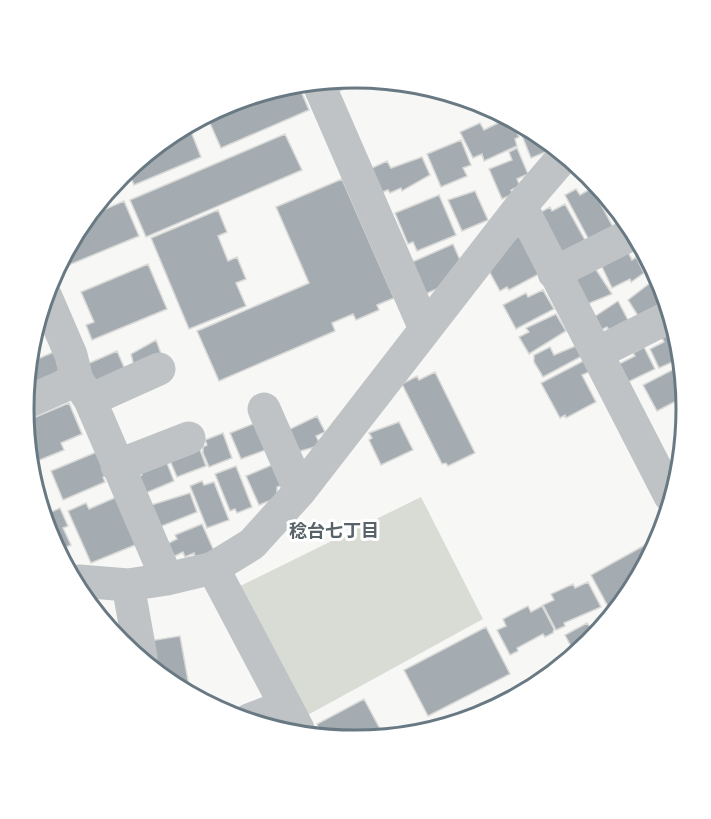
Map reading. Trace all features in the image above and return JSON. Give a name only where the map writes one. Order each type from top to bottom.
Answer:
[{"type":"street","points":[[321,90],[425,329]]},
{"type":"street","points":[[85,581],[128,585],[167,579],[213,568],[252,544],[300,491],[521,206],[559,162]]},
{"type":"street","points":[[521,206],[667,490]]},
{"type":"street","points":[[554,273],[626,238]]},
{"type":"street","points":[[51,309],[167,579]]},
{"type":"street","points":[[597,354],[664,320]]},
{"type":"street","points":[[34,401],[159,369]]},
{"type":"street","points":[[264,409],[300,491]]},
{"type":"street","points":[[117,466],[189,438]]},
{"type":"street","points":[[213,568],[292,717],[268,719]]},
{"type":"street","points":[[128,585],[139,646]]},
{"type":"shaded area","points":[[421,497],[483,619],[304,717],[234,589]]},
{"type":"building","points":[[302,93],[309,110],[221,148],[210,124],[272,99]]},
{"type":"building","points":[[480,123],[484,130],[498,123],[517,133],[519,137],[515,139],[517,146],[484,161],[482,154],[473,158],[460,132]]},
{"type":"building","points":[[192,134],[201,157],[134,185],[132,180],[144,168]]},
{"type":"building","points":[[285,134],[302,170],[146,237],[130,200]]},
{"type":"building","points":[[522,136],[546,152],[531,158]]},
{"type":"building","points":[[461,140],[471,165],[463,168],[467,176],[441,187],[427,154]]},
{"type":"building","points":[[517,148],[528,174],[517,179],[520,186],[511,190],[513,194],[502,199],[489,169],[512,160],[509,152]]},
{"type":"building","points":[[422,157],[430,175],[402,191],[401,188],[390,193],[388,190],[380,193],[372,168],[387,161],[391,168]]},
{"type":"building","points":[[342,179],[394,298],[377,305],[379,310],[356,320],[353,314],[332,323],[335,331],[219,381],[197,331],[309,283],[276,207]]},
{"type":"building","points":[[576,189],[580,195],[589,190],[598,199],[613,227],[589,240],[565,195]]},
{"type":"building","points":[[475,191],[488,220],[462,231],[448,200]]},
{"type":"building","points":[[439,195],[456,235],[417,251],[413,242],[408,244],[395,213]]},
{"type":"building","points":[[124,201],[139,236],[70,265],[89,231],[105,209]]},
{"type":"building","points":[[565,204],[585,240],[562,256],[539,213],[550,207],[552,211]]},
{"type":"building","points":[[218,210],[227,232],[218,236],[228,261],[237,257],[246,279],[236,283],[246,306],[189,329],[151,238]]},
{"type":"building","points":[[523,236],[541,273],[509,290],[507,287],[500,291],[489,271],[516,237]]},
{"type":"building","points":[[453,244],[460,260],[439,288],[423,295],[410,263]]},
{"type":"building","points":[[627,250],[632,260],[636,257],[644,273],[631,282],[630,279],[612,288],[602,267]]},
{"type":"building","points":[[148,264],[167,309],[92,340],[86,325],[94,322],[81,292]]},
{"type":"building","points":[[593,265],[612,294],[585,305],[573,281]]},
{"type":"building","points":[[650,283],[660,309],[640,319],[628,300]]},
{"type":"building","points":[[543,290],[554,309],[516,329],[503,305],[526,293],[528,297]]},
{"type":"building","points":[[618,301],[628,320],[609,330],[607,327],[601,330],[594,317]]},
{"type":"building","points":[[556,314],[566,331],[529,354],[519,337],[529,332],[526,328]]},
{"type":"building","points":[[668,335],[673,362],[659,368],[650,349],[664,342],[662,338]]},
{"type":"building","points":[[156,340],[163,359],[135,370],[131,354]]},
{"type":"building","points":[[578,345],[584,355],[543,377],[534,362],[534,355],[550,347],[554,355]]},
{"type":"building","points":[[644,347],[655,369],[628,382],[619,364],[635,356],[633,353]]},
{"type":"building","points":[[56,351],[63,368],[35,386],[39,356],[40,358]]},
{"type":"building","points":[[117,351],[127,374],[92,381],[85,365]]},
{"type":"building","points":[[587,359],[593,370],[582,375],[596,402],[566,418],[565,415],[560,418],[541,383]]},
{"type":"building","points":[[674,369],[676,401],[657,411],[643,385]]},
{"type":"building","points":[[435,372],[475,453],[448,466],[446,463],[442,464],[402,384],[417,376],[419,380]]},
{"type":"building","points":[[69,403],[82,434],[61,443],[64,450],[39,460],[34,417]]},
{"type":"building","points":[[317,416],[325,432],[316,436],[319,442],[315,447],[297,452],[286,431]]},
{"type":"building","points":[[258,422],[268,449],[241,459],[230,433]]},
{"type":"building","points":[[399,422],[413,450],[381,465],[369,440],[372,438],[369,433]]},
{"type":"building","points":[[223,433],[232,458],[209,467],[203,453],[203,447],[207,445],[205,440]]},
{"type":"building","points":[[199,447],[206,466],[177,477],[168,456]]},
{"type":"building","points":[[99,451],[109,474],[103,477],[105,482],[63,500],[51,471]]},
{"type":"building","points":[[165,458],[174,481],[141,495],[134,479],[142,475],[139,468]]},
{"type":"building","points":[[274,464],[283,485],[277,487],[277,498],[259,505],[246,476]]},
{"type":"building","points":[[236,466],[252,507],[237,513],[235,509],[230,511],[215,474]]},
{"type":"building","points":[[202,481],[204,485],[214,482],[229,520],[207,528],[190,486]]},
{"type":"building","points":[[190,493],[197,512],[157,528],[148,506]]},
{"type":"building","points":[[119,496],[140,543],[91,563],[68,511],[86,503],[89,509]]},
{"type":"building","points":[[60,508],[68,526],[63,528],[71,545],[66,547],[52,512]]},
{"type":"building","points":[[202,524],[214,551],[196,559],[194,553],[185,557],[183,552],[175,556],[165,545],[177,539],[175,535]]},
{"type":"building","points":[[645,546],[633,570],[608,607],[591,575]]},
{"type":"building","points":[[588,582],[601,607],[564,623],[565,626],[556,630],[543,605],[554,600],[551,594],[573,584],[575,588]]},
{"type":"building","points":[[528,606],[531,612],[542,606],[554,629],[553,633],[545,637],[543,634],[517,648],[518,651],[510,655],[497,630],[506,626],[503,619]]},
{"type":"building","points":[[587,623],[591,627],[571,647],[565,635]]},
{"type":"building","points":[[486,627],[510,674],[428,716],[404,670]]},
{"type":"building","points":[[180,636],[188,683],[152,658],[149,641]]},
{"type":"building","points":[[364,699],[380,729],[335,730],[318,728],[317,724]]},
{"type":"district","name":"稔台七丁目","points":[[334,531]]}]
